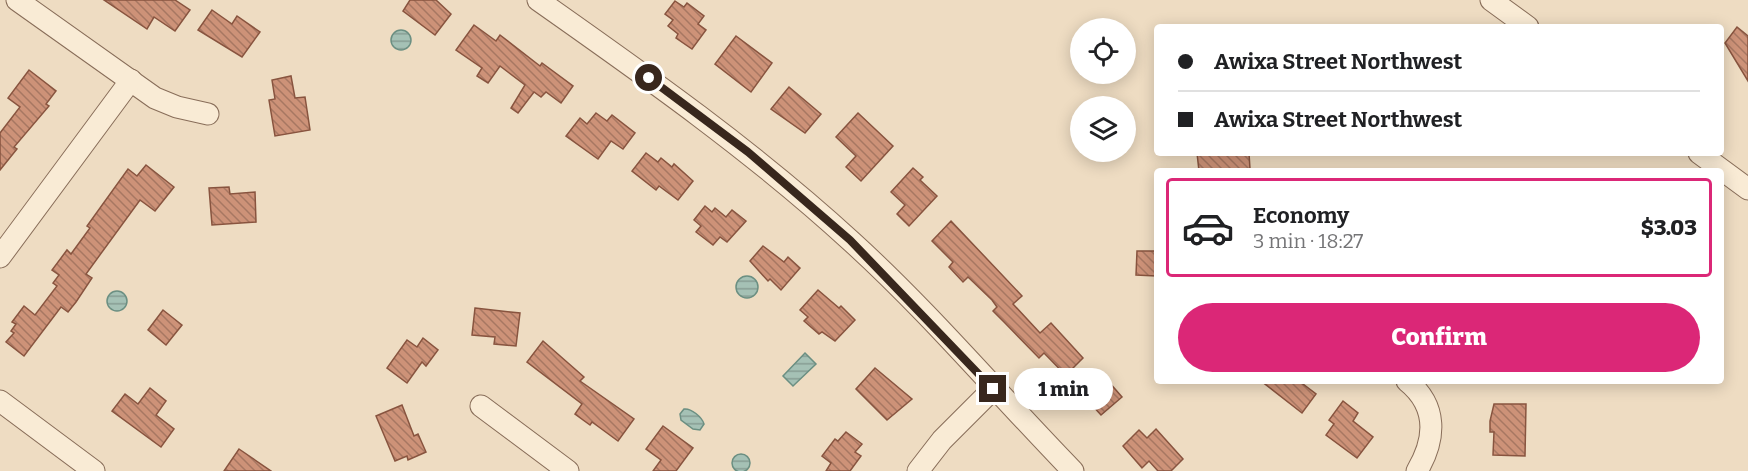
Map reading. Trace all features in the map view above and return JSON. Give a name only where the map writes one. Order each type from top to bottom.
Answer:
[{"type":"street","points":[[16,0],[155,98],[177,107],[208,114]]},
{"type":"street","points":[[538,0],[714,126],[777,176],[866,255],[1073,471]]},
{"type":"street","points":[[1491,0],[1524,24]]},
{"type":"street","points":[[0,257],[131,80]]},
{"type":"street","points":[[1703,156],[1719,168]]},
{"type":"street","points":[[1724,171],[1748,189]]},
{"type":"street","points":[[1410,384],[1422,396],[1431,421],[1428,452],[1417,471]]},
{"type":"street","points":[[918,471],[942,440],[993,389]]},
{"type":"street","points":[[0,400],[94,471]]},
{"type":"street","points":[[481,406],[568,471]]},
{"type":"shaded area","points":[[401,30],[408,33],[411,40],[408,47],[401,50],[394,47],[391,40],[394,33]]},
{"type":"shaded area","points":[[747,276],[755,279],[758,287],[755,295],[747,298],[739,295],[736,287],[739,279]]},
{"type":"shaded area","points":[[113,291],[121,291],[127,297],[127,305],[121,311],[113,311],[107,305],[107,297]]},
{"type":"shaded area","points":[[805,353],[816,364],[793,386],[783,376]]},
{"type":"shaded area","points":[[684,409],[693,411],[701,419],[704,424],[700,430],[693,429],[681,420],[680,414]]},
{"type":"shaded area","points":[[741,454],[747,457],[750,463],[747,469],[741,472],[735,469],[732,463],[735,457]]},
{"type":"building","points":[[104,0],[175,0],[190,10],[175,31],[154,17],[147,29]]},
{"type":"building","points":[[410,0],[436,0],[451,14],[435,35],[403,11]]},
{"type":"building","points":[[675,1],[684,7],[687,3],[704,16],[698,24],[706,30],[692,49],[676,38],[678,34],[668,26],[673,20],[665,14]]},
{"type":"building","points":[[212,10],[232,24],[237,16],[260,32],[242,57],[198,30]]},
{"type":"building","points":[[474,25],[496,41],[500,35],[540,66],[542,63],[573,86],[561,103],[546,92],[541,97],[534,92],[518,113],[511,108],[525,85],[500,66],[488,83],[477,76],[482,68],[456,50]]},
{"type":"building","points":[[1737,27],[1748,36],[1748,81],[1725,43]]},
{"type":"building","points":[[736,36],[772,63],[751,92],[715,64]]},
{"type":"building","points":[[29,70],[56,91],[46,104],[49,106],[14,147],[17,149],[0,170],[0,133],[20,107],[8,98]]},
{"type":"building","points":[[291,76],[295,98],[305,97],[310,130],[275,136],[269,100],[275,99],[272,80]]},
{"type":"building","points":[[789,87],[821,114],[805,133],[771,109]]},
{"type":"building","points":[[596,113],[607,121],[612,115],[635,133],[623,149],[611,141],[598,159],[566,136],[580,118],[587,124]]},
{"type":"building","points":[[858,113],[893,146],[861,181],[846,167],[856,156],[836,137]]},
{"type":"building","points":[[646,153],[658,162],[661,158],[672,167],[674,164],[693,181],[678,200],[659,186],[656,190],[632,171]]},
{"type":"building","points":[[1197,156],[1249,156],[1250,168],[1199,168]]},
{"type":"building","points":[[146,165],[174,187],[155,211],[140,200],[86,274],[92,278],[76,302],[68,312],[61,307],[24,356],[6,342],[14,333],[11,331],[16,324],[12,322],[24,306],[35,315],[57,286],[53,283],[59,275],[52,270],[67,250],[71,254],[90,228],[87,226],[128,169],[137,176]]},
{"type":"building","points":[[913,168],[923,177],[920,180],[937,196],[909,226],[897,214],[905,205],[891,192]]},
{"type":"building","points":[[229,187],[230,194],[255,192],[256,222],[212,225],[209,188]]},
{"type":"building","points":[[705,206],[712,212],[715,208],[726,217],[732,210],[746,221],[727,242],[720,237],[713,245],[696,232],[701,226],[694,220]]},
{"type":"building","points":[[951,221],[1022,296],[1013,304],[1040,333],[1051,323],[1083,358],[1072,369],[1100,385],[1108,381],[1122,397],[1101,415],[1091,404],[1086,408],[1074,395],[1080,390],[1044,353],[1039,358],[993,311],[997,307],[992,300],[968,277],[963,282],[949,267],[953,262],[932,241]]},
{"type":"building","points":[[763,246],[784,262],[788,257],[800,268],[781,290],[770,279],[768,281],[750,261]]},
{"type":"building","points":[[1137,251],[1154,251],[1154,276],[1136,275]]},
{"type":"building","points":[[818,290],[839,308],[841,306],[855,320],[835,341],[822,332],[819,334],[804,321],[808,317],[800,310]]},
{"type":"building","points":[[475,308],[520,313],[516,346],[494,344],[495,337],[472,335]]},
{"type":"building","points":[[163,310],[182,325],[166,345],[148,330]]},
{"type":"building","points":[[423,338],[438,350],[426,366],[422,362],[407,383],[387,368],[407,340],[417,347]]},
{"type":"building","points":[[543,341],[584,377],[580,381],[634,419],[618,441],[592,422],[590,425],[575,414],[582,404],[527,362]]},
{"type":"building","points":[[875,368],[912,399],[887,420],[856,389]]},
{"type":"building","points":[[1265,384],[1303,384],[1316,394],[1302,413]]},
{"type":"building","points":[[150,388],[166,401],[156,415],[174,429],[161,447],[112,411],[125,394],[138,404]]},
{"type":"building","points":[[1343,401],[1358,413],[1353,421],[1373,437],[1357,458],[1326,435],[1334,424],[1329,420]]},
{"type":"building","points":[[1494,404],[1526,404],[1525,456],[1493,455],[1494,432],[1490,432],[1490,421]]},
{"type":"building","points":[[402,405],[414,436],[418,434],[426,452],[408,460],[407,456],[395,461],[376,416]]},
{"type":"building","points":[[663,426],[693,448],[676,471],[653,471],[661,460],[646,449]]},
{"type":"building","points":[[1156,429],[1183,459],[1171,471],[1158,471],[1149,461],[1142,468],[1123,446],[1139,430],[1147,438]]},
{"type":"building","points":[[846,432],[862,444],[855,452],[861,456],[850,471],[826,471],[831,463],[822,456],[835,439],[838,441]]},
{"type":"building","points":[[239,449],[271,471],[224,471]]},
{"type":"route","points":[[649,78],[748,152],[850,240],[919,309],[993,389]]}]
